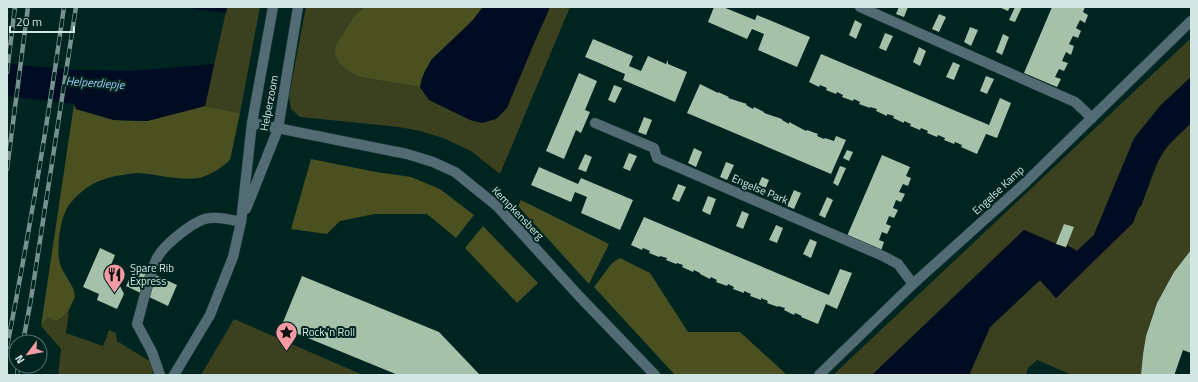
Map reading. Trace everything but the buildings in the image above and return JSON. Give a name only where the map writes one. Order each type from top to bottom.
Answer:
[{"type":"street","name":"Helperzoom","points":[[174,375],[210,315],[233,257],[241,222],[252,123],[273,7]]},
{"type":"street","name":"Helperzoom","points":[[241,222],[278,129],[298,7]]},
{"type":"street","points":[[860,7],[1076,102],[1092,118]]},
{"type":"street","name":"Engelse Kamp","points":[[819,375],[913,284],[1024,184],[1191,21]]},
{"type":"street","name":"Kempkensberg","points":[[252,123],[407,154],[433,162],[455,172],[497,206],[584,302],[655,375]]},
{"type":"street","name":"Engelse Park","points":[[595,123],[654,148],[657,158],[883,256],[898,264],[913,284]]},
{"type":"street","points":[[160,375],[152,352],[137,324],[157,258],[172,240],[198,222],[209,218],[241,222]]},
{"type":"green space","points":[[227,7],[260,7],[240,113],[205,106]]},
{"type":"green space","points":[[306,7],[365,7],[355,15],[336,44],[359,77],[420,87],[429,100],[535,41],[550,7],[570,7],[500,174],[471,151],[443,138],[420,131],[399,127],[300,117],[291,109],[289,96]]},
{"type":"green space","points":[[365,7],[483,7],[473,20],[425,70],[420,87],[359,77],[339,63],[335,55],[336,44],[355,15]]},
{"type":"green space","points":[[1191,38],[1191,77],[1160,106],[1134,138],[1094,235],[1077,251],[1067,245],[1066,248],[1024,230],[872,375],[833,375]]},
{"type":"green space","points":[[74,104],[76,109],[114,120],[147,121],[205,106],[240,113],[230,160],[212,173],[203,177],[191,179],[138,173],[115,176],[93,184],[75,198],[69,205],[63,217],[58,250],[60,264],[73,288],[75,297],[65,315],[55,321],[48,317],[41,326]]},
{"type":"green space","points":[[1191,123],[1191,250],[1174,272],[1157,303],[1146,336],[1141,375],[1072,375],[1037,360],[1028,368],[1026,375],[969,375],[990,327],[1040,280],[1056,298],[1141,206],[1158,162],[1164,151],[1171,142]]},
{"type":"green space","points":[[311,159],[376,172],[411,177],[440,189],[474,215],[456,238],[427,214],[375,214],[340,221],[327,234],[291,229]]},
{"type":"green space","points":[[521,200],[609,244],[589,284],[518,206]]},
{"type":"green space","points":[[483,226],[538,283],[517,303],[465,248]]},
{"type":"green space","points":[[620,258],[650,273],[688,332],[740,332],[786,374],[675,375],[594,287],[612,263]]},
{"type":"green space","points":[[69,312],[66,333],[103,346],[109,330],[116,333],[117,341],[151,362],[153,372],[152,375],[58,375],[61,349],[41,326],[48,316],[63,317]]},
{"type":"green space","points":[[234,319],[363,375],[201,375]]},
{"type":"water","points":[[182,7],[227,7],[226,13]]},
{"type":"water","points":[[483,7],[550,7],[507,108],[496,119],[482,123],[470,120],[429,100],[420,87],[422,78],[431,60],[473,20]]},
{"type":"water","name":"Helperdiepje","points":[[7,64],[78,70],[132,71],[214,64],[205,106],[147,121],[114,120],[76,109],[74,104],[7,96]]},
{"type":"water","points":[[1191,77],[1191,123],[1170,143],[1160,157],[1133,223],[1056,298],[1040,280],[990,327],[969,375],[872,375],[1024,230],[1066,248],[1067,245],[1077,251],[1094,235],[1134,139],[1160,106]]},
{"type":"railway","points":[[7,72],[15,7]]},
{"type":"railway","points":[[7,169],[28,7]]},
{"type":"railway","points":[[7,347],[38,177],[64,7]]},
{"type":"railway","points":[[24,334],[76,7]]},
{"type":"place","name":"Spare Rib Express","points":[[115,294]]},
{"type":"place","name":"Rock 'n Roll","points":[[286,352]]}]
